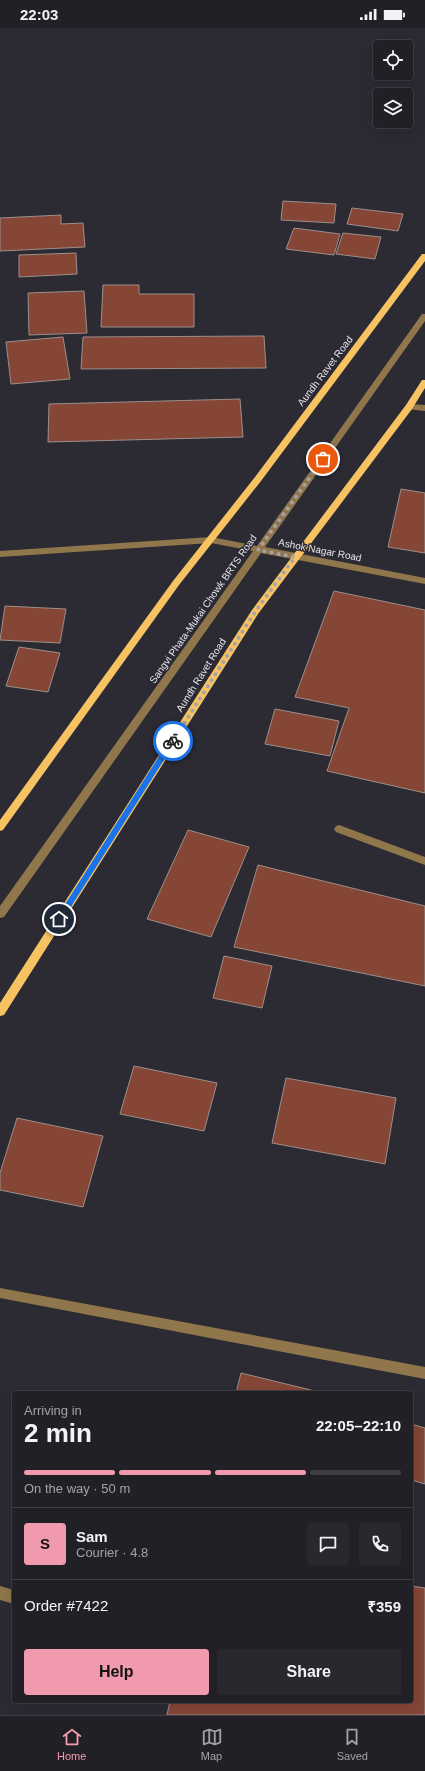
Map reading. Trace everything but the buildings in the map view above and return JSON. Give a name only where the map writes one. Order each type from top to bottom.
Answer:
[{"type":"main road","name":"Aundh Ravet Road","points":[[0,827],[176,583],[211,540],[425,256]]},
{"type":"main road","name":"Aundh Ravet Road","points":[[0,1012],[255,612],[425,382]]},
{"type":"street","name":"Sangvi Phata-Mukai Chowk BRTS Road","points":[[0,914],[425,316]]},
{"type":"street","points":[[408,407],[425,408]]},
{"type":"street","name":"Ashok Nagar Road","points":[[0,554],[211,540],[425,581]]},
{"type":"street","points":[[339,829],[425,861]]},
{"type":"street","points":[[0,1293],[425,1373]]},
{"type":"street","points":[[0,1594],[12,1597]]},
{"type":"way so far","points":[[173,741],[255,612],[295,557],[258,550],[323,459]]},
{"type":"route","points":[[59,919],[173,741]]}]
